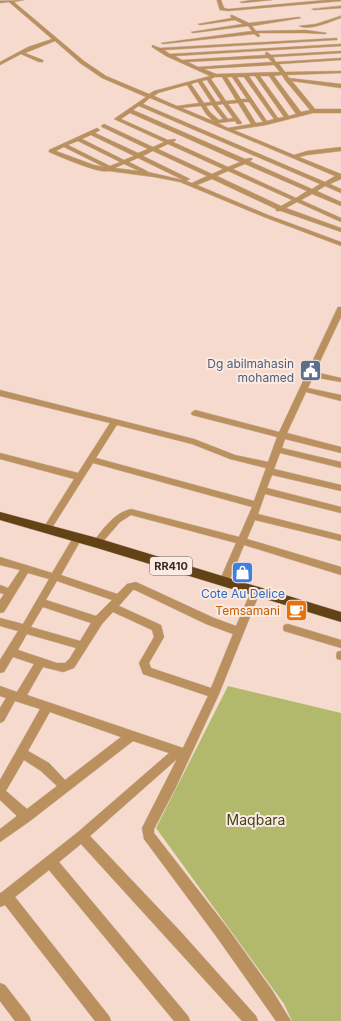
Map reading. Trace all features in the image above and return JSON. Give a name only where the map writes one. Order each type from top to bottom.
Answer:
[{"type":"highway","name":"RR410","points":[[0,516],[97,543],[341,617]]},
{"type":"street","points":[[5,2],[22,0]]},
{"type":"street","points":[[219,0],[222,9],[228,10],[248,10],[341,0]]},
{"type":"street","points":[[242,1],[270,0]]},
{"type":"street","points":[[282,0],[296,14],[316,25],[341,44]]},
{"type":"street","points":[[242,1],[248,10]]},
{"type":"street","points":[[5,2],[56,39],[82,62],[104,78],[216,122],[272,148],[341,176]]},
{"type":"street","points":[[306,10],[341,7]]},
{"type":"street","points":[[228,10],[236,19],[249,25],[258,35],[264,50],[273,63],[313,111]]},
{"type":"street","points":[[209,59],[201,40],[193,32],[249,25],[296,14]]},
{"type":"street","points":[[269,26],[316,25],[341,17]]},
{"type":"street","points":[[200,24],[236,19]]},
{"type":"street","points":[[262,21],[269,26],[273,32]]},
{"type":"street","points":[[258,35],[273,32],[325,33]]},
{"type":"street","points":[[215,76],[168,55],[154,45],[240,36],[296,33]]},
{"type":"street","points":[[296,33],[311,54]]},
{"type":"street","points":[[240,36],[244,44]]},
{"type":"street","points":[[0,64],[56,39]]},
{"type":"street","points":[[158,49],[335,39]]},
{"type":"street","points":[[168,55],[341,44]]},
{"type":"street","points":[[181,61],[341,52]]},
{"type":"street","points":[[22,53],[41,60]]},
{"type":"street","points":[[319,53],[325,60]]},
{"type":"street","points":[[197,68],[341,59]]},
{"type":"street","points":[[316,61],[322,70]]},
{"type":"street","points":[[282,75],[322,70],[341,71]]},
{"type":"street","points":[[282,75],[341,71]]},
{"type":"street","points":[[257,74],[288,118]]},
{"type":"street","points":[[270,74],[300,115]]},
{"type":"street","points":[[272,148],[230,169],[195,184],[149,174],[93,167],[51,152],[117,119],[160,90],[188,82],[215,76],[270,74],[341,86]]},
{"type":"street","points":[[233,75],[266,123]]},
{"type":"street","points":[[245,75],[277,120]]},
{"type":"street","points":[[224,76],[254,125]]},
{"type":"street","points":[[208,78],[242,127]]},
{"type":"street","points":[[199,80],[226,121]]},
{"type":"street","points":[[188,82],[208,113],[216,122]]},
{"type":"street","points":[[177,107],[251,100]]},
{"type":"street","points":[[139,104],[341,191]]},
{"type":"street","points":[[130,111],[247,161],[341,204]]},
{"type":"street","points":[[229,129],[266,123],[313,111],[341,111]]},
{"type":"street","points":[[117,119],[341,220]]},
{"type":"street","points":[[108,169],[198,129],[216,122],[236,119]]},
{"type":"street","points":[[104,126],[282,209],[341,230]]},
{"type":"street","points":[[91,132],[195,184],[266,216],[341,244]]},
{"type":"street","points":[[78,139],[149,174]]},
{"type":"street","points":[[63,145],[108,169]]},
{"type":"street","points":[[293,157],[307,153],[340,151]]},
{"type":"street","points":[[266,216],[282,209],[341,176]]},
{"type":"street","points":[[224,582],[257,505],[282,436],[341,309]]},
{"type":"street","points":[[311,374],[341,380]]},
{"type":"street","points":[[304,389],[341,398]]},
{"type":"street","points":[[0,393],[194,442],[233,457],[341,488]]},
{"type":"street","points":[[195,413],[341,450]]},
{"type":"street","points":[[47,529],[114,423]]},
{"type":"street","points":[[277,450],[341,465]]},
{"type":"street","points":[[0,456],[80,477]]},
{"type":"street","points":[[91,460],[257,505]]},
{"type":"street","points":[[262,490],[341,510]]},
{"type":"street","points":[[97,543],[127,512],[138,513],[241,541],[341,571]]},
{"type":"street","points":[[252,516],[341,538]]},
{"type":"street","points":[[0,669],[25,629],[77,538]]},
{"type":"street","points":[[0,561],[55,577],[120,599]]},
{"type":"street","points":[[0,608],[26,569]]},
{"type":"street","points":[[10,652],[62,669],[66,668],[72,664],[98,621],[130,588],[136,586],[210,621],[240,632]]},
{"type":"street","points":[[0,589],[10,592]]},
{"type":"street","points":[[255,592],[214,694],[182,753],[148,828],[148,835],[244,963],[284,1021]]},
{"type":"street","points":[[40,602],[98,621]]},
{"type":"street","points":[[112,607],[157,628],[159,636],[144,663],[147,671],[214,694]]},
{"type":"street","points":[[0,622],[82,646]]},
{"type":"street","points":[[288,628],[341,644]]},
{"type":"street","points":[[0,718],[41,662]]},
{"type":"street","points":[[0,691],[182,753]]},
{"type":"street","points":[[26,817],[6,796],[0,792],[47,707]]},
{"type":"street","points":[[0,836],[131,736]]},
{"type":"street","points":[[21,753],[49,769],[64,787]]},
{"type":"street","points":[[104,1021],[3,899],[182,753]]},
{"type":"street","points":[[82,836],[175,936],[251,1021]]},
{"type":"street","points":[[50,861],[184,1021]]},
{"type":"street","points":[[0,990],[24,1021]]},
{"type":"green space","name":"Maqbara","points":[[228,686],[341,713],[341,1021],[292,1021],[284,1004],[156,828]]},
{"type":"place","name":"Dg abilmahasin mohamed","points":[[310,371]]},
{"type":"place","name":"Cote Au Delice","points":[[243,573]]},
{"type":"place","name":"Temsamani","points":[[296,611]]}]
